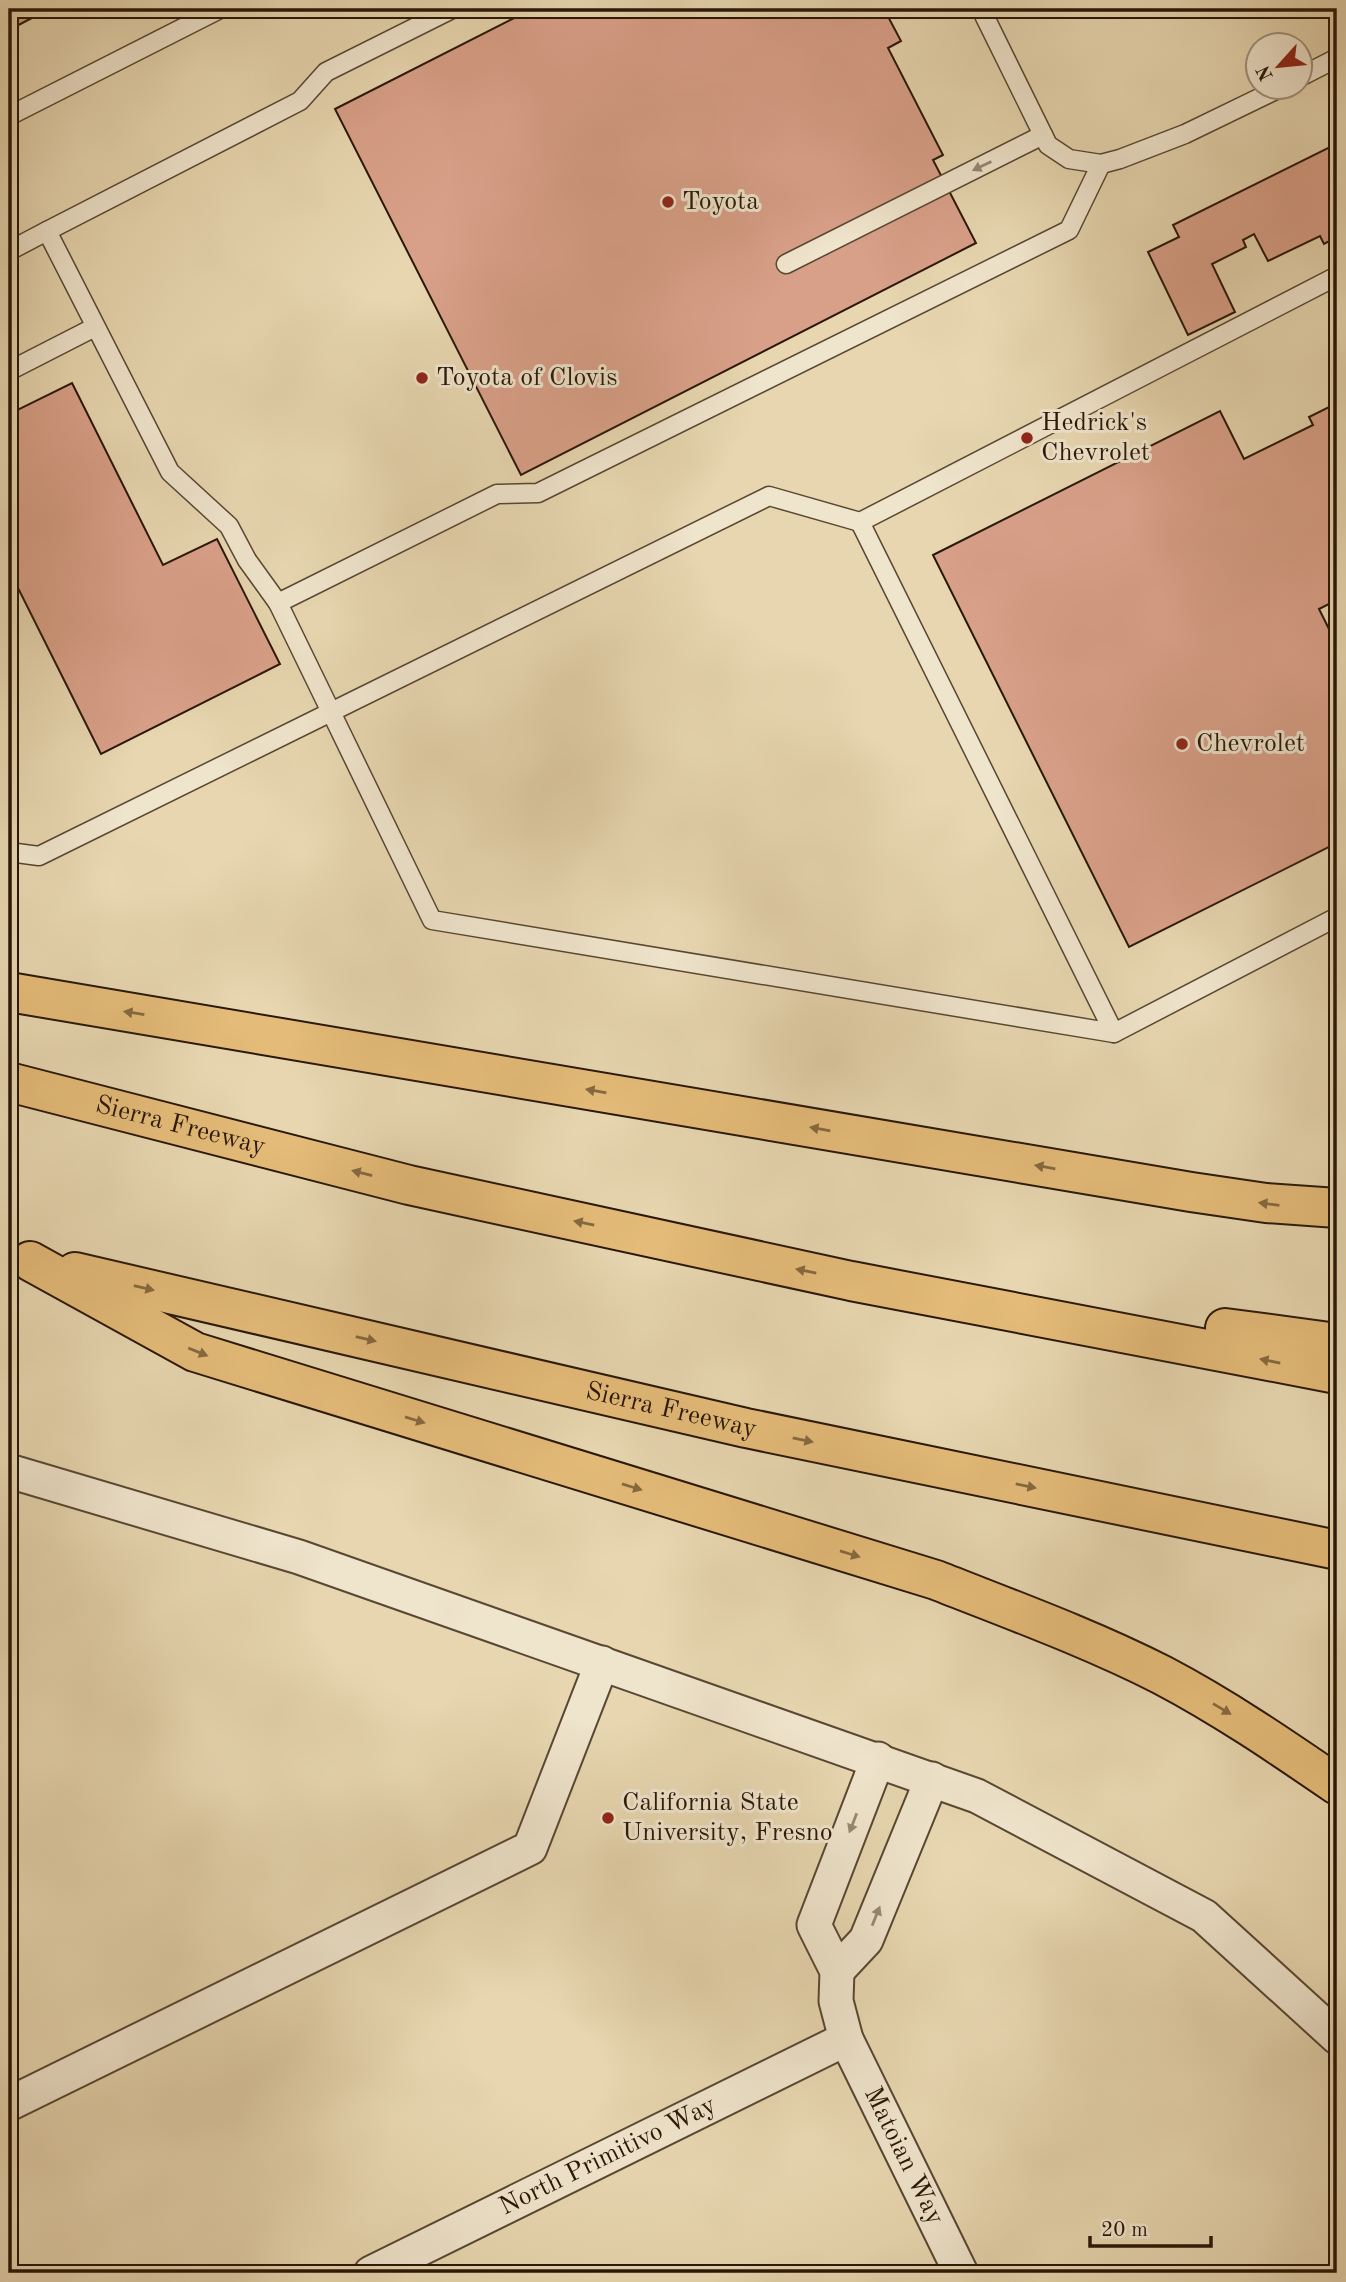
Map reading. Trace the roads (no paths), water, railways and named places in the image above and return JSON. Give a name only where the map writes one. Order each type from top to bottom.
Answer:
[{"type":"highway","points":[[9,992],[1191,1192],[1266,1203],[1337,1208]]},
{"type":"highway","name":"Sierra Freeway","points":[[9,1082],[409,1185],[851,1281],[1337,1374]]},
{"type":"highway","points":[[20,1258],[195,1352],[936,1580],[1026,1615],[1131,1660],[1203,1697],[1337,1785]]},
{"type":"highway","name":"Sierra Freeway","points":[[20,1258],[746,1428],[1337,1550]]},
{"type":"highway","points":[[851,1281],[1337,1343]]},
{"type":"street","points":[[9,1471],[299,1557],[878,1759],[976,1796],[1204,1916],[1337,2037]]},
{"type":"street","points":[[9,2104],[530,1848],[601,1663]]},
{"type":"street","points":[[878,1759],[814,1925],[837,1971],[866,1940],[932,1779]]},
{"type":"street","name":"Matoian Way","points":[[837,1971],[836,2001],[846,2039],[961,2273]]},
{"type":"street","name":"North Primitivo Way","points":[[371,2273],[846,2039]]},
{"type":"lane","points":[[9,116],[220,9]]},
{"type":"lane","points":[[9,251],[300,101],[326,72],[452,9]]},
{"type":"lane","points":[[981,9],[1048,145],[1069,159],[1101,164],[1185,134],[1251,102]]},
{"type":"lane","points":[[1314,70],[1337,58]]},
{"type":"lane","points":[[786,264],[1043,135]]},
{"type":"lane","points":[[278,603],[498,494],[538,493],[1069,230],[1101,164]]},
{"type":"lane","points":[[47,231],[170,472],[229,526],[247,560],[278,603],[432,920],[1114,1033],[1337,918]]},
{"type":"lane","points":[[9,852],[39,856],[769,496],[860,522],[1337,276]]},
{"type":"lane","points":[[9,371],[96,327]]},
{"type":"lane","points":[[860,522],[1114,1033]]},
{"type":"place","name":"Toyota","points":[[668,202]]},
{"type":"place","name":"Toyota of Clovis","points":[[422,378]]},
{"type":"place","name":"Hedrick's Chevrolet","points":[[1027,438]]},
{"type":"place","name":"Chevrolet","points":[[1182,744]]},
{"type":"place","name":"California State University, Fresno","points":[[608,1818]]}]
